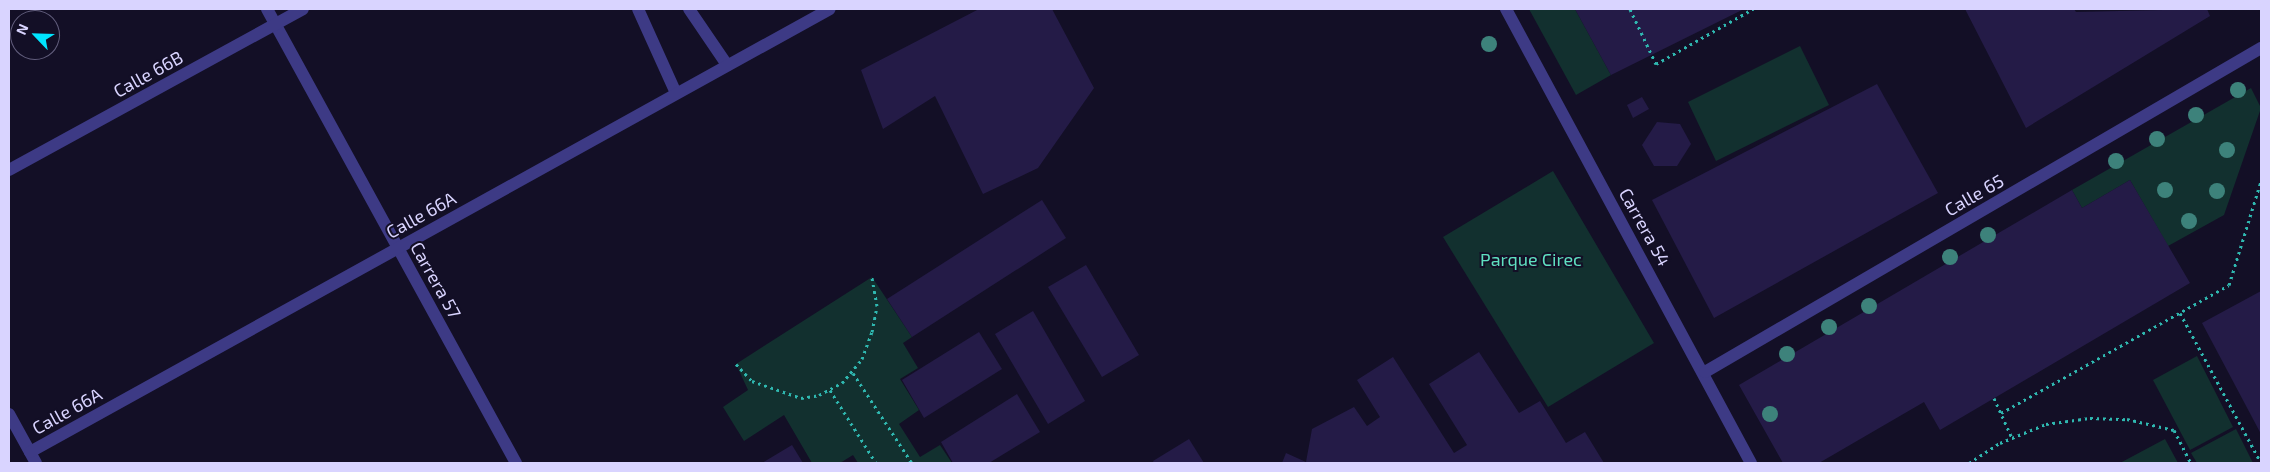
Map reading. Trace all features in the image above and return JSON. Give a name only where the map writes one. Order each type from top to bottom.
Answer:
[{"type":"street","name":"Carrera 57","points":[[267,9],[516,463]]},
{"type":"street","name":"Calle 66B","points":[[9,170],[303,9]]},
{"type":"street","points":[[638,9],[676,94]]},
{"type":"street","points":[[689,9],[727,65]]},
{"type":"street","name":"Calle 66A","points":[[30,452],[830,9]]},
{"type":"street","name":"Carrera 54","points":[[1506,9],[1704,372],[1751,463]]},
{"type":"street","name":"Calle 65","points":[[1704,372],[2261,48]]},
{"type":"street","points":[[9,414],[36,463]]},
{"type":"path","points":[[1630,9],[1656,64],[1753,9]]},
{"type":"path","points":[[2001,413],[2229,285],[2261,181]]},
{"type":"path","points":[[736,364],[752,381],[787,395],[810,398],[830,390],[853,373],[876,318],[872,277]]},
{"type":"path","points":[[2180,312],[2261,463]]},
{"type":"path","points":[[853,373],[912,463]]},
{"type":"path","points":[[830,390],[876,463]]},
{"type":"path","points":[[1994,398],[2012,438]]},
{"type":"path","points":[[1969,463],[2012,438],[2046,424],[2127,419],[2174,430],[2191,463]]},
{"type":"green space","points":[[1529,9],[1575,9],[1611,75],[1576,95]]},
{"type":"green space","points":[[1800,46],[1829,105],[1716,161],[1688,102]]},
{"type":"green space","points":[[2251,88],[2261,108],[2224,215],[2168,246],[2130,180],[2082,208],[2072,190]]},
{"type":"green space","name":"Parque Cirec","points":[[1553,171],[1654,343],[1548,407],[1443,237]]},
{"type":"green space","points":[[872,277],[912,337],[903,343],[918,368],[900,379],[919,410],[899,424],[920,457],[940,445],[952,463],[858,463],[853,455],[840,463],[812,463],[784,415],[744,441],[723,407],[748,390],[736,364]]},
{"type":"green space","points":[[2197,356],[2233,427],[2190,450],[2153,380]]},
{"type":"green space","points":[[2236,429],[2253,463],[2197,463],[2191,453]]},
{"type":"green space","points":[[2165,439],[2178,463],[2120,463]]},
{"type":"building","points":[[979,9],[1052,9],[1094,88],[1038,168],[983,194],[935,96],[883,129],[861,70]]},
{"type":"building","points":[[1575,9],[1744,9],[1611,75]]},
{"type":"building","points":[[1965,9],[2074,9],[2076,12],[2207,9],[2210,16],[2026,128]]},
{"type":"building","points":[[1877,84],[1938,193],[1714,318],[1652,200]]},
{"type":"building","points":[[1642,97],[1649,109],[1633,118],[1627,105]]},
{"type":"building","points":[[1657,122],[1680,124],[1691,144],[1677,166],[1654,166],[1642,145]]},
{"type":"building","points":[[2130,180],[2190,283],[1940,430],[1924,402],[1819,463],[1783,463],[1739,385],[2072,190],[2082,208]]},
{"type":"building","points":[[1042,200],[1066,238],[912,337],[887,299]]},
{"type":"building","points":[[1086,265],[1139,355],[1102,377],[1048,287]]},
{"type":"building","points":[[2261,291],[2261,434],[2202,323]]},
{"type":"building","points":[[1033,311],[1085,401],[1048,424],[995,334]]},
{"type":"building","points":[[979,332],[1002,369],[924,418],[902,380]]},
{"type":"building","points":[[1479,352],[1519,413],[1540,401],[1566,443],[1585,432],[1604,463],[1282,463],[1286,453],[1306,462],[1312,429],[1354,407],[1367,426],[1380,417],[1357,380],[1393,357],[1454,453],[1467,445],[1429,384]]},
{"type":"building","points":[[1017,394],[1040,432],[989,463],[953,463],[941,442]]},
{"type":"building","points":[[1189,439],[1204,463],[1154,463],[1153,461]]},
{"type":"building","points":[[792,445],[803,463],[762,463]]}]
